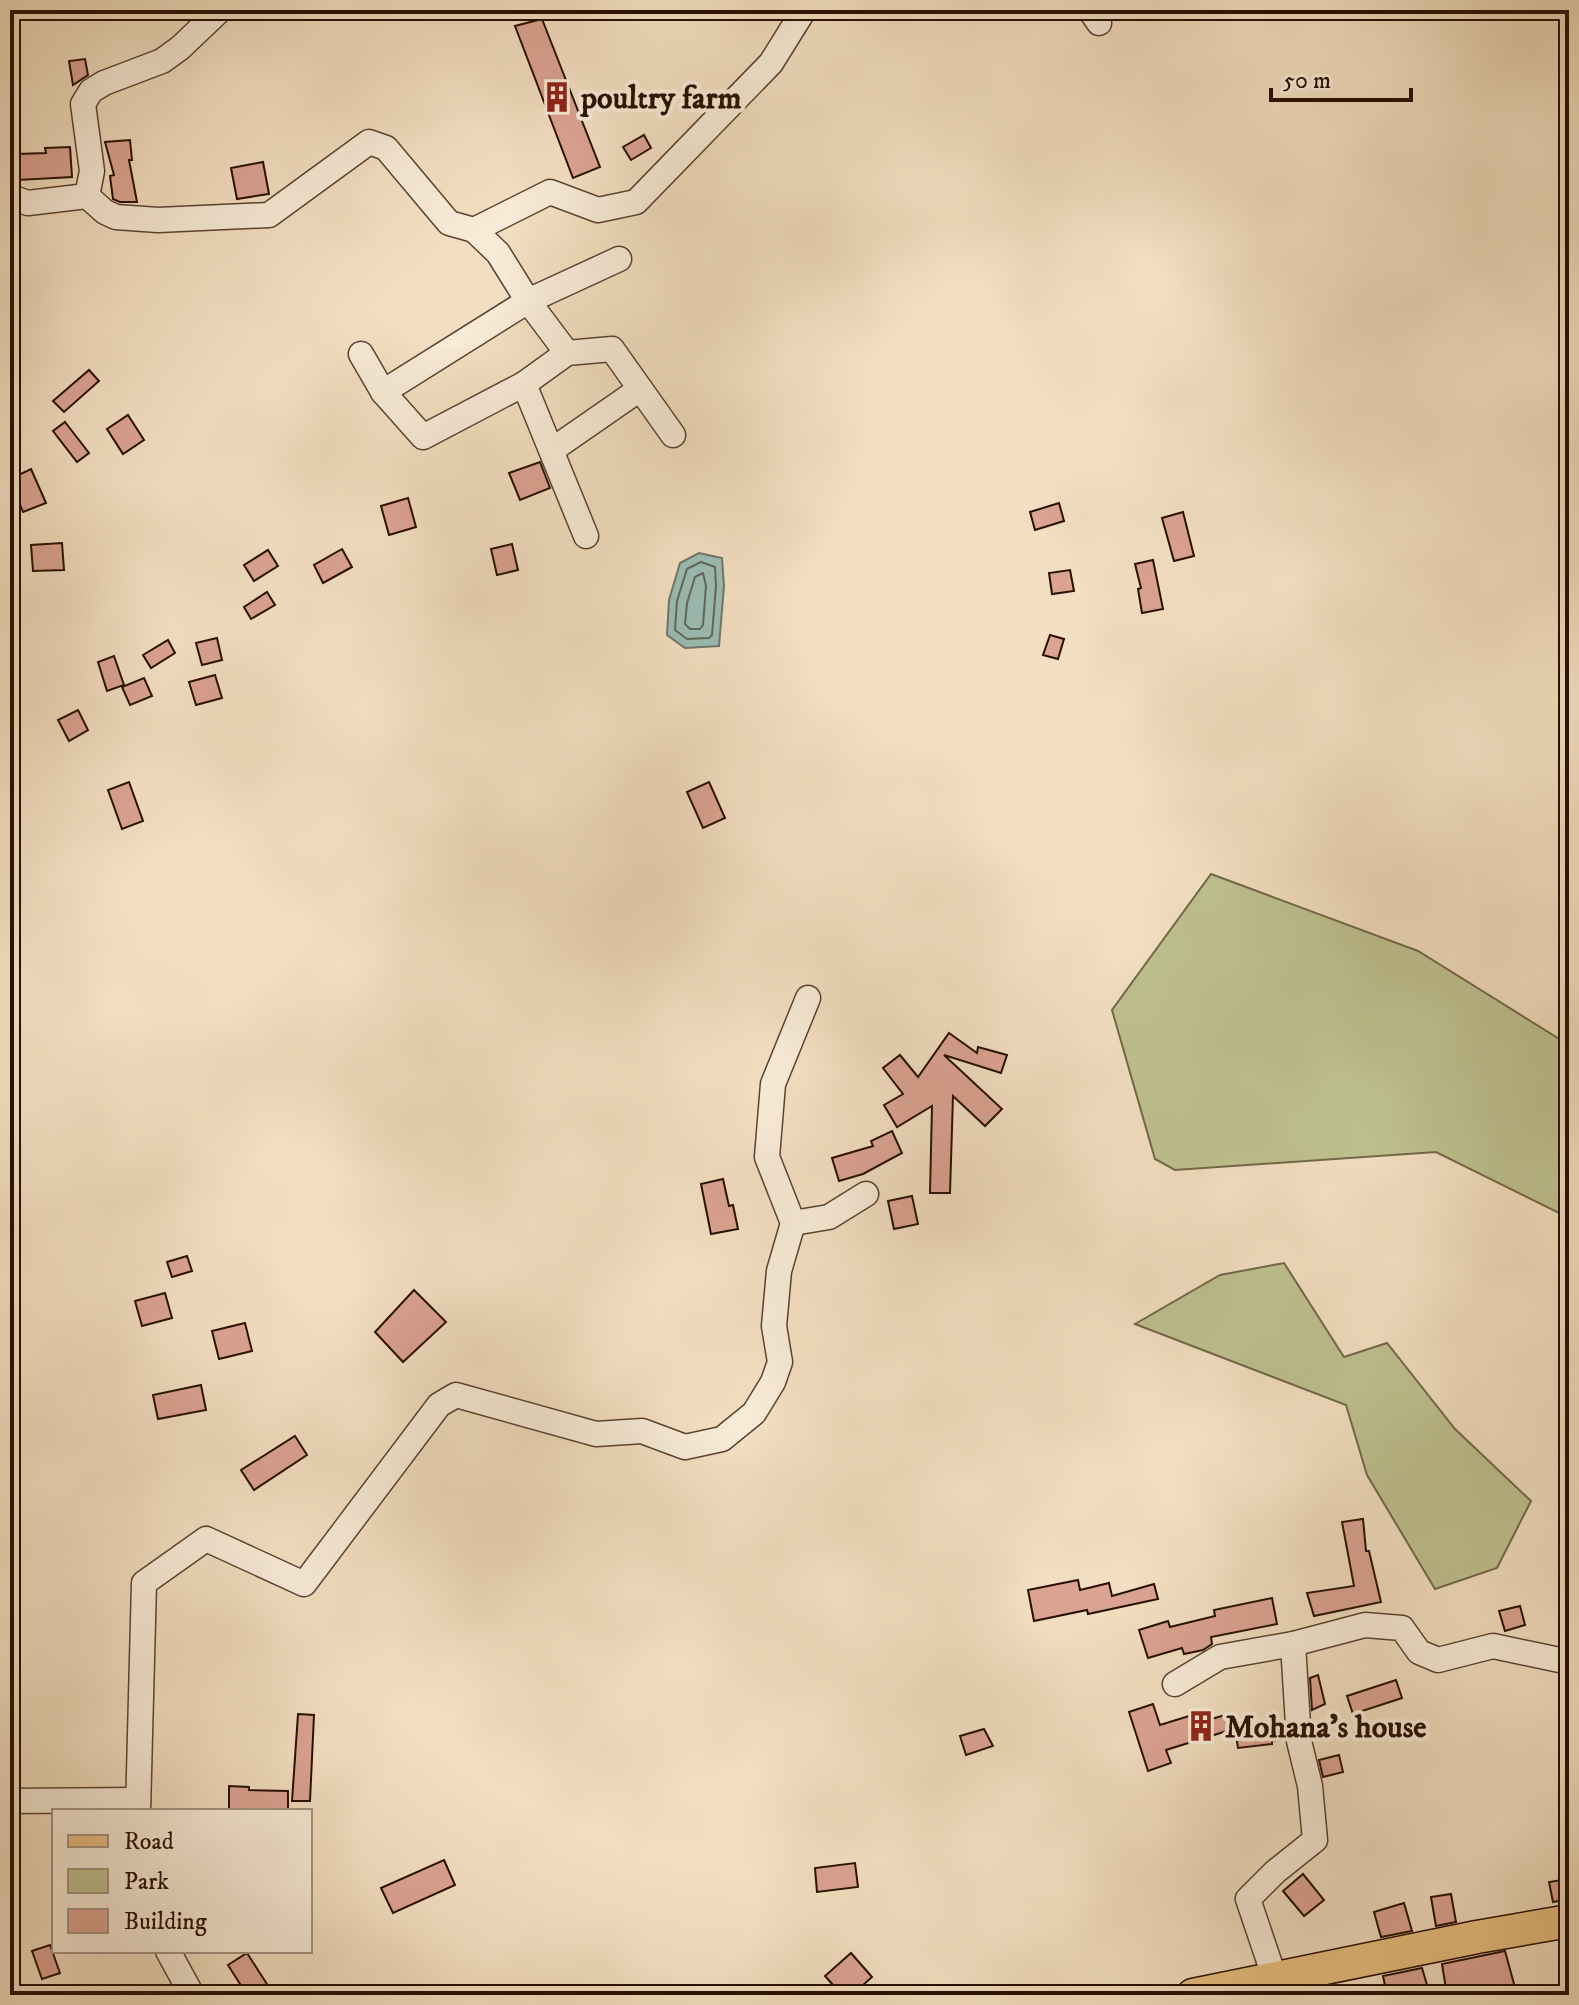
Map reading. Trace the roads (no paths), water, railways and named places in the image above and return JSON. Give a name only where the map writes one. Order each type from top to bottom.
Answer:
[{"type":"main road","points":[[1193,1995],[1569,1921]]},
{"type":"street","points":[[87,196],[92,171],[83,104],[91,91],[162,61],[220,10]]},
{"type":"street","points":[[474,230],[550,192],[598,210],[636,202],[771,63],[804,10]]},
{"type":"street","points":[[10,197],[28,203],[87,196],[105,212],[116,217],[158,220],[269,215],[369,142],[386,148],[449,223],[474,230],[498,253],[528,301],[567,353]]},
{"type":"street","points":[[383,392],[528,301],[619,259]]},
{"type":"street","points":[[361,354],[383,392],[423,437],[524,384],[567,353],[612,349],[673,435]]},
{"type":"street","points":[[524,384],[586,536]]},
{"type":"street","points":[[552,450],[640,389]]},
{"type":"street","points":[[10,1801],[138,1806],[144,1583],[206,1539],[304,1584],[439,1405],[456,1395],[596,1434],[642,1431],[685,1447],[722,1439],[754,1413],[773,1382],[780,1362],[774,1326],[779,1271],[793,1223],[767,1157],[773,1084],[808,998]]},
{"type":"street","points":[[793,1223],[829,1217],[866,1194]]},
{"type":"street","points":[[1175,1684],[1220,1657],[1293,1644],[1365,1625],[1402,1628],[1419,1652],[1438,1660],[1493,1646],[1569,1662]]},
{"type":"street","points":[[1275,1979],[1248,1899],[1275,1872],[1315,1840],[1310,1786],[1299,1741],[1293,1644]]},
{"type":"street","points":[[169,1953],[192,1995]]},
{"type":"water","points":[[699,553],[722,558],[724,586],[719,646],[685,648],[667,635],[669,600],[680,563]]},
{"type":"place","name":"poultry farm","points":[[557,97]]},
{"type":"place","name":"Mohana's house","points":[[1201,1726]]}]
